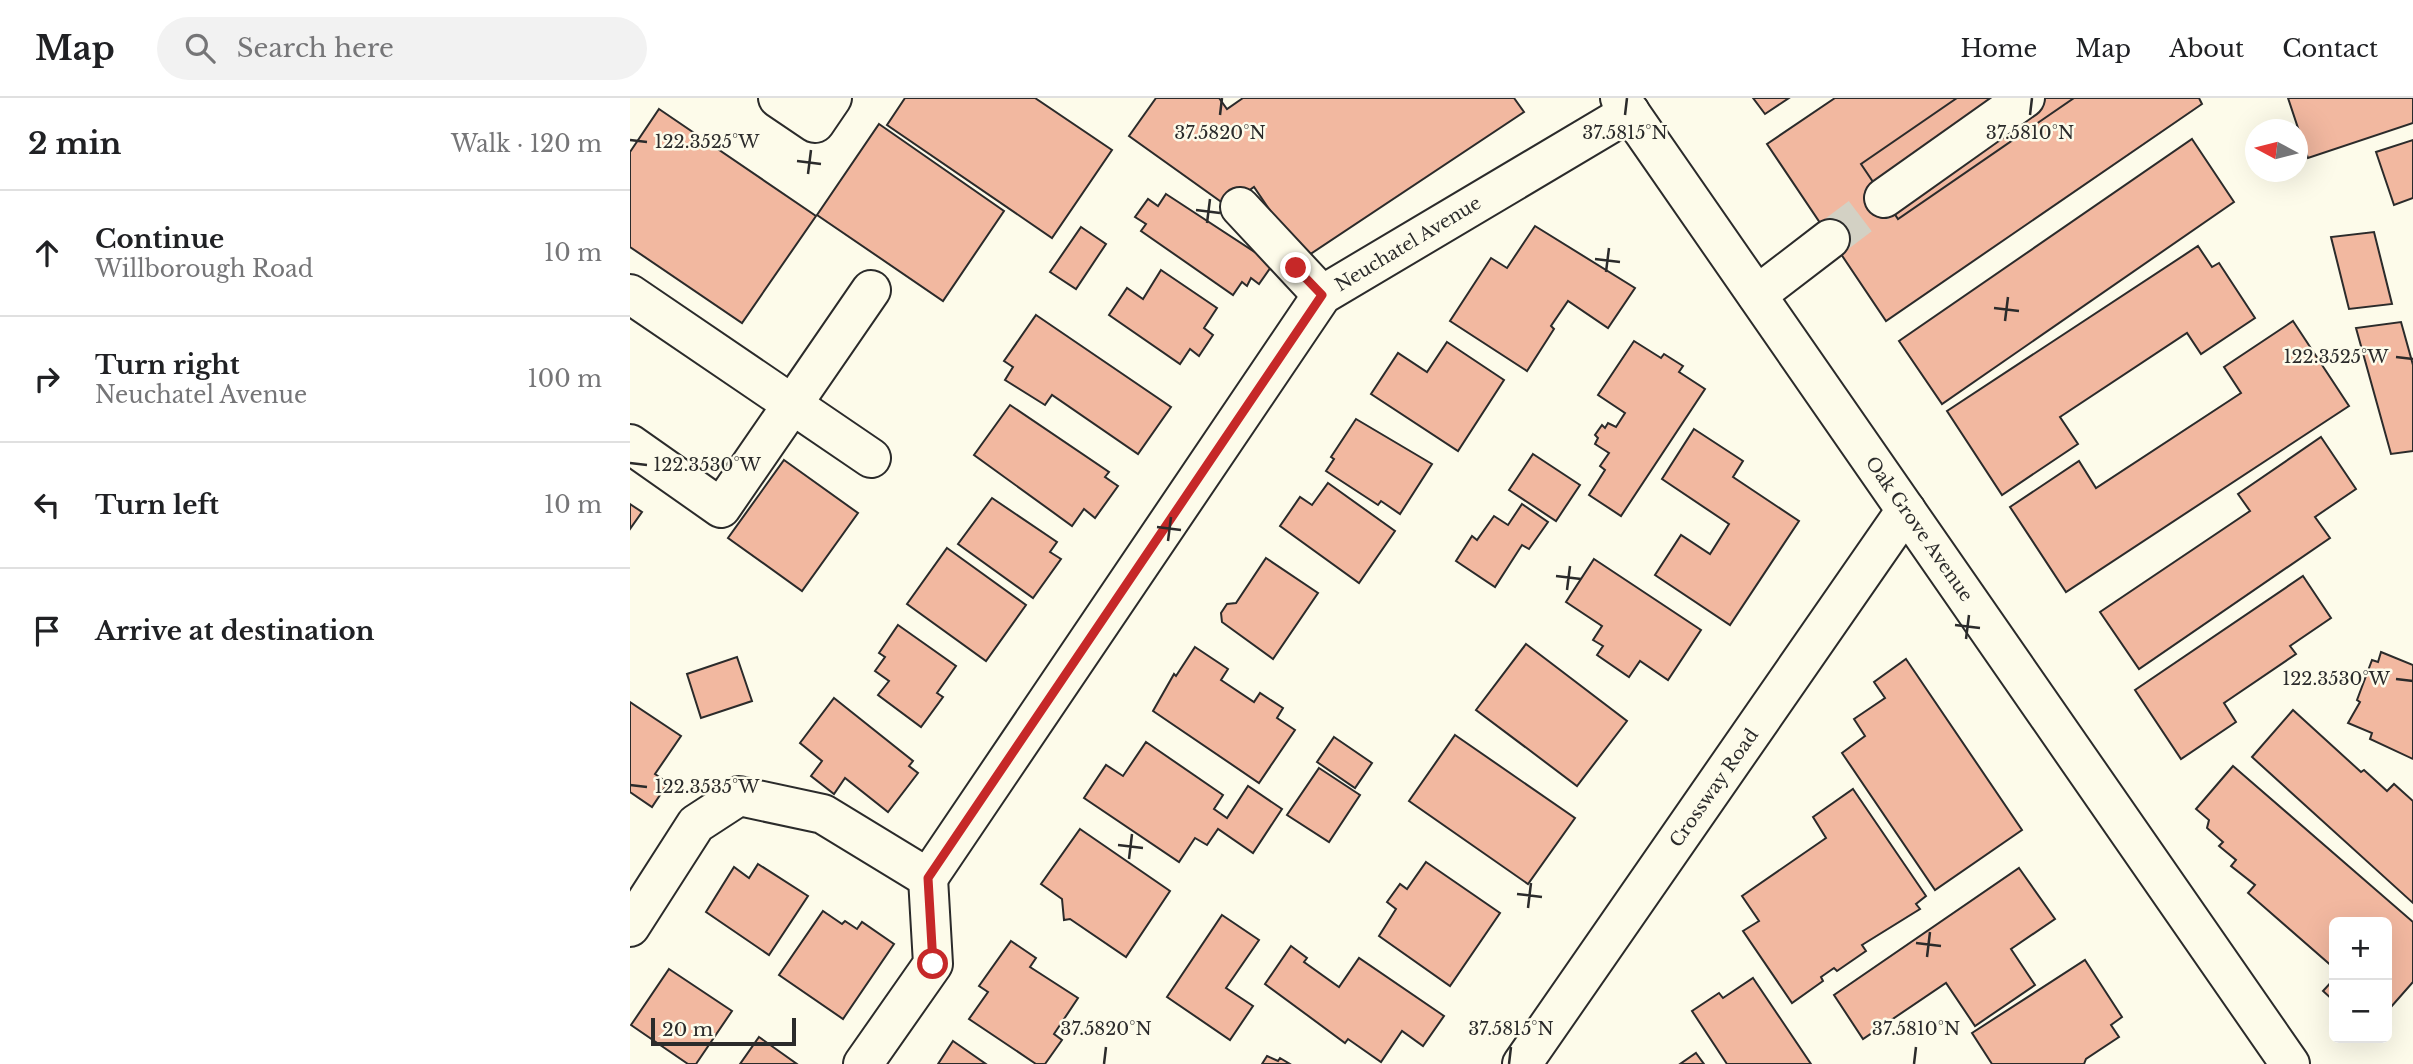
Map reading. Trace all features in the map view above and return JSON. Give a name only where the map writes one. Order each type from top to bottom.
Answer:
[{"type":"street","points":[[778,98],[815,123],[832,98]]},
{"type":"street","points":[[1884,198],[2025,98]]},
{"type":"street","name":"Neuchatel Avenue","points":[[928,878],[1322,295],[1625,105]]},
{"type":"street","name":"Oak Grove Avenue","points":[[1625,105],[2290,1064]]},
{"type":"street","points":[[1240,207],[1322,295]]},
{"type":"street","points":[[1757,295],[1830,239]]},
{"type":"street","points":[[630,444],[722,508],[871,290]]},
{"type":"street","points":[[630,294],[871,458]]},
{"type":"street","name":"Crossway Road","points":[[1522,1064],[1906,510]]},
{"type":"street","points":[[630,927],[696,824],[739,796],[823,814],[928,878],[933,964],[863,1064]]},
{"type":"building","points":[[905,98],[1035,98],[1112,150],[1052,238],[887,125]]},
{"type":"building","points":[[1156,98],[1219,98],[1227,109],[1243,98],[1514,98],[1524,112],[1303,259],[1254,187],[1227,206],[1129,136]]},
{"type":"building","points":[[1753,98],[1789,98],[1765,114]]},
{"type":"building","points":[[1835,98],[2199,98],[2202,104],[1886,321],[1767,144]]},
{"type":"building","points":[[1957,98],[2074,98],[1898,219],[1861,164]]},
{"type":"building","points":[[2288,98],[2413,98],[2413,123],[2308,158],[2308,119],[2295,119]]},
{"type":"building","points":[[659,109],[816,216],[742,323],[630,247],[630,152]]},
{"type":"building","points":[[879,124],[1004,211],[943,301],[817,215]]},
{"type":"building","points":[[2192,139],[2234,202],[1942,404],[1899,341]]},
{"type":"building","points":[[2413,140],[2413,198],[2394,205],[2376,152]]},
{"type":"building","points":[[1166,194],[1273,264],[1259,284],[1251,278],[1247,286],[1242,282],[1233,295],[1141,231],[1146,224],[1135,217],[1148,199],[1158,206]]},
{"type":"building","points":[[1535,226],[1635,288],[1608,328],[1568,301],[1527,371],[1450,321],[1491,258],[1507,268]]},
{"type":"building","points":[[1081,227],[1106,244],[1076,289],[1050,272]]},
{"type":"building","points":[[2374,232],[2392,304],[2349,309],[2331,237]]},
{"type":"building","points":[[2198,246],[2212,267],[2219,263],[2255,318],[2201,354],[2187,333],[2060,417],[2078,444],[2002,495],[1947,411]]},
{"type":"building","points":[[1161,270],[1217,308],[1204,328],[1213,335],[1199,356],[1190,349],[1180,364],[1109,315],[1127,288],[1143,299]]},
{"type":"building","points":[[1036,315],[1171,407],[1138,454],[1052,395],[1045,405],[1005,380],[1013,367],[1004,361]]},
{"type":"building","points":[[2293,321],[2349,406],[2066,592],[2010,507],[2079,461],[2096,488],[2241,393],[2224,367]]},
{"type":"building","points":[[2401,322],[2413,365],[2413,451],[2391,454],[2356,328]]},
{"type":"building","points":[[1634,341],[1661,358],[1664,354],[1683,366],[1679,372],[1705,389],[1621,516],[1589,495],[1605,470],[1600,466],[1609,453],[1595,444],[1598,438],[1595,435],[1602,425],[1605,428],[1608,423],[1616,427],[1625,413],[1598,395]]},
{"type":"building","points":[[1447,342],[1504,380],[1458,451],[1371,394],[1398,353],[1427,372]]},
{"type":"building","points":[[1010,405],[1109,472],[1105,477],[1118,486],[1095,518],[1084,509],[1072,526],[974,455]]},
{"type":"building","points":[[1356,419],[1432,464],[1400,514],[1381,501],[1378,505],[1326,471],[1334,459],[1331,457]]},
{"type":"building","points":[[1694,429],[1743,461],[1733,477],[1799,521],[1730,625],[1655,575],[1681,535],[1710,554],[1729,524],[1662,479]]},
{"type":"building","points":[[2321,437],[2356,489],[2315,517],[2330,538],[2139,669],[2100,612],[2250,511],[2238,494]]},
{"type":"building","points":[[1533,454],[1580,485],[1556,521],[1509,490]]},
{"type":"building","points":[[784,460],[858,513],[802,591],[728,538]]},
{"type":"building","points":[[1328,483],[1395,531],[1359,583],[1280,526],[1300,497],[1312,505]]},
{"type":"building","points":[[992,498],[1057,542],[1050,552],[1061,559],[1033,598],[958,544]]},
{"type":"building","points":[[630,504],[642,512],[630,529]]},
{"type":"building","points":[[1522,504],[1548,522],[1529,549],[1522,545],[1495,587],[1456,561],[1472,536],[1477,540],[1494,516],[1508,525]]},
{"type":"building","points":[[947,548],[1026,605],[986,661],[907,604]]},
{"type":"building","points":[[1266,558],[1318,593],[1273,659],[1222,622],[1221,613],[1227,604],[1236,603]]},
{"type":"building","points":[[1594,559],[1701,630],[1668,680],[1640,661],[1629,677],[1597,655],[1603,646],[1593,640],[1602,626],[1566,602]]},
{"type":"building","points":[[2303,576],[2331,618],[2290,646],[2296,654],[2224,703],[2236,722],[2181,759],[2135,690]]},
{"type":"building","points":[[898,625],[956,666],[937,693],[943,697],[921,727],[878,695],[889,681],[875,671],[885,657],[879,653]]},
{"type":"building","points":[[1526,644],[1627,721],[1577,786],[1476,710]]},
{"type":"building","points":[[1195,647],[1228,669],[1221,680],[1254,702],[1260,693],[1283,708],[1277,718],[1295,730],[1259,783],[1153,711],[1174,674],[1176,676]]},
{"type":"building","points":[[2381,652],[2413,665],[2413,759],[2370,739],[2372,733],[2348,723],[2360,702],[2357,700],[2372,660],[2378,662]]},
{"type":"building","points":[[737,657],[752,701],[701,718],[687,674]]},
{"type":"building","points":[[1906,659],[2022,830],[1935,890],[1842,753],[1865,736],[1854,719],[1885,698],[1874,682]]},
{"type":"building","points":[[834,698],[913,761],[909,766],[918,773],[888,812],[845,778],[834,794],[811,776],[822,761],[800,743]]},
{"type":"building","points":[[630,702],[681,736],[655,774],[668,783],[652,807],[630,792]]},
{"type":"building","points":[[2293,710],[2361,772],[2364,770],[2387,791],[2394,784],[2413,801],[2413,903],[2252,757]]},
{"type":"building","points":[[1455,735],[1575,818],[1528,884],[1409,801]]},
{"type":"building","points":[[1334,737],[1372,763],[1355,788],[1317,762]]},
{"type":"building","points":[[1146,742],[1223,795],[1214,809],[1227,818],[1248,786],[1282,809],[1253,853],[1218,829],[1207,845],[1195,838],[1179,862],[1084,798],[1106,765],[1123,776]]},
{"type":"building","points":[[2233,766],[2413,922],[2413,982],[2392,1006],[2392,917],[2329,917],[2329,964],[2248,893],[2255,885],[2231,866],[2236,860],[2219,846],[2223,842],[2207,828],[2209,820],[2196,809]]},
{"type":"building","points":[[1319,768],[1360,795],[1329,842],[1287,815]]},
{"type":"building","points":[[1853,789],[1926,896],[1916,904],[1920,909],[1862,945],[1866,951],[1837,971],[1834,968],[1821,977],[1823,981],[1792,1003],[1743,931],[1759,921],[1742,896],[1826,838],[1813,817]]},
{"type":"building","points":[[1080,829],[1170,891],[1126,957],[1070,919],[1064,920],[1062,899],[1041,884]]},
{"type":"building","points":[[1426,862],[1500,913],[1450,986],[1379,936],[1396,909],[1387,902],[1400,884],[1407,889]]},
{"type":"building","points":[[758,864],[808,896],[769,955],[706,912],[734,867],[749,878]]},
{"type":"building","points":[[2019,868],[2055,919],[2011,949],[2035,985],[1975,1026],[1946,983],[1863,1039],[1834,995]]},
{"type":"building","points":[[823,911],[842,924],[845,921],[857,929],[862,922],[894,944],[843,1019],[779,975]]},
{"type":"building","points":[[1222,915],[1259,940],[1226,988],[1253,1006],[1230,1040],[1167,997]]},
{"type":"building","points":[[1011,941],[1036,958],[1030,967],[1078,998],[1054,1034],[1062,1040],[1045,1064],[1036,1064],[969,1019],[988,992],[979,986]]},
{"type":"building","points":[[1291,946],[1307,958],[1304,962],[1339,987],[1359,958],[1444,1016],[1423,1046],[1402,1031],[1381,1062],[1348,1039],[1345,1043],[1265,984]]},
{"type":"building","points":[[2085,960],[2122,1017],[2111,1025],[2119,1037],[2086,1059],[2084,1064],[1992,1064],[1972,1033]]},
{"type":"building","points":[[669,969],[732,1011],[696,1064],[688,1064],[631,1025]]},
{"type":"building","points":[[1753,978],[1811,1064],[1727,1064],[1692,1011],[1719,993],[1723,998]]},
{"type":"building","points":[[2329,984],[2329,996],[2323,991]]},
{"type":"building","points":[[759,1037],[797,1064],[740,1064]]},
{"type":"building","points":[[953,1041],[986,1064],[938,1064]]},
{"type":"building","points":[[1696,1053],[1704,1064],[1680,1064]]},
{"type":"building","points":[[1267,1056],[1278,1061],[1280,1058],[1290,1064],[1262,1064]]},
{"type":"tunnel","points":[[1830,239],[1884,198]]},
{"type":"route","points":[[933,964],[928,878],[1322,295],[1296,268]]}]
